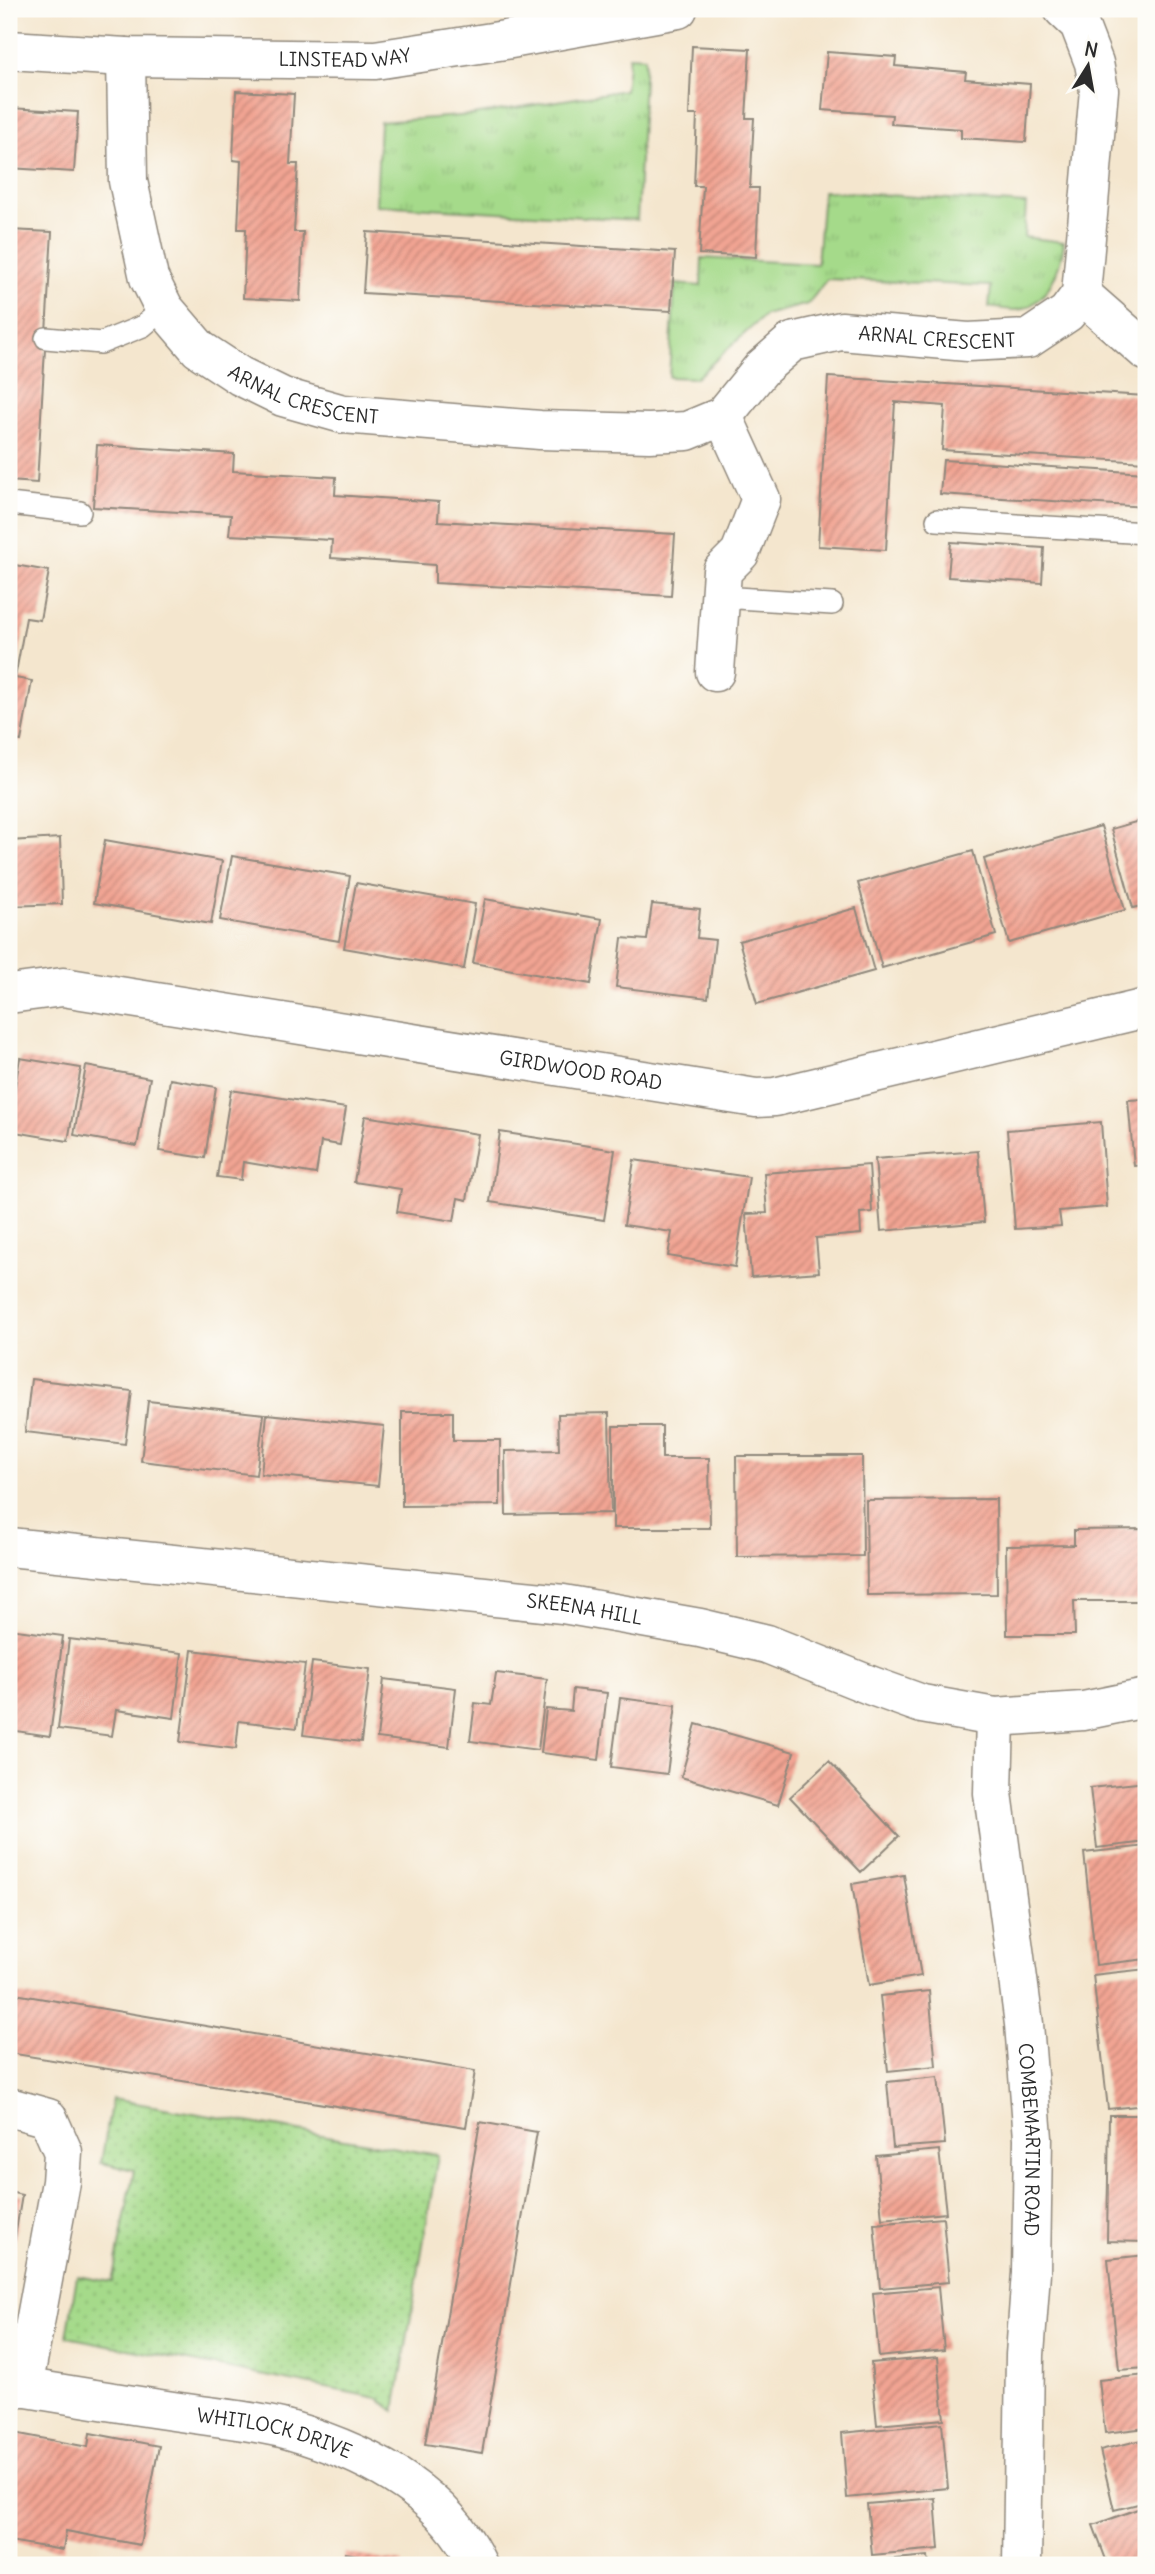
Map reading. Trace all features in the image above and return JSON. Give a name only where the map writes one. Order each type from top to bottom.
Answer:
[{"type":"street","name":"LINSTEAD WAY","points":[[9,50],[126,57],[375,60],[678,9]]},
{"type":"street","points":[[1063,9],[1079,24],[1094,63],[1100,90],[1081,295],[1146,351]]},
{"type":"street","name":"ARNAL CRESCENT","points":[[126,57],[128,181],[149,278],[164,308],[198,349],[240,376],[283,397],[343,414],[540,430],[649,433],[688,431],[723,416],[762,368],[792,342],[841,331],[968,342],[1028,339],[1067,313],[1081,295]]},
{"type":"street","points":[[715,672],[722,571],[740,553],[761,499],[723,416]]},
{"type":"street","name":"GIRDWOOD ROAD","points":[[9,994],[63,987],[756,1098],[775,1097],[1146,1008]]},
{"type":"street","name":"SKEENA HILL","points":[[9,1547],[563,1604],[700,1628],[767,1644],[922,1704],[995,1717],[1083,1711],[1146,1698]]},
{"type":"street","name":"COMBEMARTIN ROAD","points":[[995,1717],[993,1793],[1024,2024],[1033,2138],[1031,2272],[1025,2355],[1022,2565]]},
{"type":"street","name":"WHITLOCK DRIVE","points":[[9,2107],[48,2118],[63,2152],[61,2182],[16,2387],[287,2429],[340,2448],[388,2470],[434,2502],[478,2565]]},
{"type":"lane","points":[[46,338],[101,343],[143,326],[164,308]]},
{"type":"lane","points":[[9,504],[80,512]]},
{"type":"lane","points":[[937,520],[1146,533]]},
{"type":"lane","points":[[721,597],[832,604]]},
{"type":"green space","points":[[629,56],[645,57],[637,220],[376,205],[380,122],[473,115],[625,90]]},
{"type":"green space","points":[[823,191],[1026,204],[1024,237],[1064,242],[1057,271],[1040,298],[1032,305],[1019,310],[989,307],[991,286],[827,279],[808,304],[765,315],[696,378],[669,377],[675,284],[701,286],[702,258],[817,264]]},
{"type":"green space","points":[[112,2099],[438,2155],[395,2411],[377,2398],[67,2337],[77,2276],[112,2282],[134,2170],[101,2163]]},
{"type":"building","points":[[692,46],[750,49],[746,118],[754,118],[750,188],[759,188],[756,257],[699,254],[703,186],[694,186],[697,115],[689,115]]},
{"type":"building","points":[[827,52],[896,57],[895,66],[966,72],[965,79],[1030,84],[1026,142],[961,138],[961,129],[891,124],[892,115],[822,110]]},
{"type":"building","points":[[236,91],[294,94],[290,164],[298,164],[294,232],[303,232],[300,301],[243,298],[246,229],[238,229],[241,161],[233,160]]},
{"type":"building","points":[[9,108],[78,112],[74,172],[9,168]]},
{"type":"building","points":[[9,230],[52,232],[37,483],[9,481]]},
{"type":"building","points":[[367,232],[675,252],[671,311],[363,293]]},
{"type":"building","points":[[828,377],[1146,396],[1146,462],[942,450],[945,406],[895,402],[886,550],[818,546]]},
{"type":"building","points":[[97,445],[234,454],[233,471],[336,477],[335,495],[439,502],[438,521],[675,534],[671,596],[435,583],[435,565],[331,558],[332,540],[229,535],[231,515],[93,507]]},
{"type":"building","points":[[943,460],[1146,473],[1146,507],[940,494]]},
{"type":"building","points":[[951,542],[1044,548],[1042,583],[948,577]]},
{"type":"building","points":[[9,564],[49,571],[40,620],[26,618],[15,678],[32,681],[21,741],[9,739]]},
{"type":"building","points":[[1146,819],[1146,905],[1133,908],[1111,829]]},
{"type":"building","points":[[1101,826],[1125,910],[1009,943],[984,859]]},
{"type":"building","points":[[60,838],[62,904],[9,906],[9,841]]},
{"type":"building","points":[[105,840],[222,861],[211,924],[94,903]]},
{"type":"building","points":[[973,851],[996,935],[882,968],[858,883]]},
{"type":"building","points":[[232,856],[350,876],[339,941],[220,920]]},
{"type":"building","points":[[356,883],[475,904],[464,969],[344,948]]},
{"type":"building","points":[[485,899],[602,919],[591,984],[473,963]]},
{"type":"building","points":[[652,904],[700,909],[697,938],[715,940],[708,998],[616,987],[622,938],[647,940]]},
{"type":"building","points":[[856,908],[874,971],[757,1004],[739,941]]},
{"type":"building","points":[[20,1058],[81,1068],[68,1141],[9,1131],[9,1104],[12,1104]]},
{"type":"building","points":[[86,1066],[150,1078],[137,1146],[74,1135]]},
{"type":"building","points":[[170,1079],[216,1087],[205,1158],[159,1151]]},
{"type":"building","points":[[231,1090],[346,1108],[340,1145],[321,1142],[316,1174],[243,1162],[241,1180],[217,1177]]},
{"type":"building","points":[[1146,1099],[1146,1165],[1134,1166],[1128,1100]]},
{"type":"building","points":[[365,1116],[478,1134],[467,1200],[458,1198],[454,1221],[397,1212],[401,1189],[354,1182]]},
{"type":"building","points":[[1101,1122],[1107,1207],[1059,1211],[1061,1226],[1015,1229],[1007,1130]]},
{"type":"building","points":[[500,1132],[615,1150],[604,1220],[490,1202]]},
{"type":"building","points":[[978,1151],[984,1222],[881,1231],[875,1159]]},
{"type":"building","points":[[634,1160],[749,1177],[735,1267],[668,1256],[672,1232],[624,1225]]},
{"type":"building","points":[[869,1165],[872,1212],[860,1213],[861,1234],[816,1238],[819,1272],[751,1277],[746,1214],[767,1213],[764,1173]]},
{"type":"building","points":[[31,1379],[132,1391],[125,1444],[25,1432]]},
{"type":"building","points":[[148,1401],[264,1414],[256,1475],[141,1461]]},
{"type":"building","points":[[402,1412],[453,1412],[453,1440],[500,1440],[500,1505],[402,1506]]},
{"type":"building","points":[[609,1413],[611,1513],[506,1515],[505,1451],[559,1450],[558,1414]]},
{"type":"building","points":[[267,1414],[384,1426],[378,1486],[261,1474]]},
{"type":"building","points":[[613,1426],[662,1426],[662,1458],[709,1458],[710,1528],[613,1528]]},
{"type":"building","points":[[736,1456],[862,1456],[863,1556],[737,1557]]},
{"type":"building","points":[[996,1499],[997,1594],[867,1595],[866,1500]]},
{"type":"building","points":[[1146,1529],[1146,1601],[1074,1601],[1075,1635],[1007,1635],[1006,1546],[1074,1545],[1074,1530]]},
{"type":"building","points":[[9,1629],[63,1636],[50,1736],[9,1730]]},
{"type":"building","points":[[69,1639],[182,1653],[174,1718],[116,1710],[112,1736],[58,1729]]},
{"type":"building","points":[[192,1650],[305,1664],[297,1728],[239,1721],[236,1749],[180,1742]]},
{"type":"building","points":[[312,1662],[370,1669],[361,1742],[303,1735]]},
{"type":"building","points":[[496,1673],[547,1679],[538,1750],[470,1741],[475,1703],[491,1705]]},
{"type":"building","points":[[384,1679],[456,1688],[449,1747],[377,1738]]},
{"type":"building","points":[[573,1689],[607,1693],[599,1760],[541,1753],[546,1709],[571,1711]]},
{"type":"building","points":[[620,1698],[676,1705],[667,1774],[611,1767]]},
{"type":"building","points":[[696,1724],[794,1752],[778,1805],[681,1777]]},
{"type":"building","points":[[829,1761],[899,1836],[861,1872],[790,1797]]},
{"type":"building","points":[[1146,1782],[1146,1842],[1097,1848],[1090,1788]]},
{"type":"building","points":[[1146,1846],[1146,1959],[1096,1965],[1084,1853]]},
{"type":"building","points":[[904,1875],[921,1976],[869,1985],[852,1884]]},
{"type":"building","points":[[1146,1969],[1146,2105],[1108,2109],[1093,1975]]},
{"type":"building","points":[[929,1991],[936,2066],[888,2071],[880,1996]]},
{"type":"building","points":[[9,1993],[475,2071],[466,2127],[9,2053]]},
{"type":"building","points":[[938,2077],[945,2144],[893,2148],[887,2082]]},
{"type":"building","points":[[1109,2115],[1146,2115],[1146,2242],[1107,2241]]},
{"type":"building","points":[[480,2122],[537,2132],[482,2453],[425,2444]]},
{"type":"building","points":[[939,2150],[946,2213],[882,2219],[876,2156]]},
{"type":"building","points":[[9,2192],[22,2195],[12,2255],[9,2255]]},
{"type":"building","points":[[943,2218],[949,2282],[880,2288],[874,2224]]},
{"type":"building","points":[[1146,2255],[1146,2368],[1119,2370],[1108,2259]]},
{"type":"building","points":[[938,2287],[944,2350],[879,2357],[873,2293]]},
{"type":"building","points":[[938,2357],[944,2419],[877,2425],[871,2363]]},
{"type":"building","points":[[1146,2375],[1146,2428],[1105,2433],[1099,2380]]},
{"type":"building","points":[[942,2423],[948,2488],[847,2498],[842,2433]]},
{"type":"building","points":[[9,2432],[88,2447],[90,2433],[159,2446],[140,2545],[66,2531],[63,2550],[9,2541]]},
{"type":"building","points":[[1146,2439],[1146,2502],[1114,2510],[1100,2450]]},
{"type":"building","points":[[935,2498],[939,2549],[872,2555],[867,2504]]},
{"type":"building","points":[[1146,2506],[1146,2565],[1108,2565],[1093,2525]]},
{"type":"building","points":[[345,2553],[403,2563],[403,2565],[343,2565]]},
{"type":"building","points":[[928,2556],[929,2565],[864,2565],[863,2562]]}]
